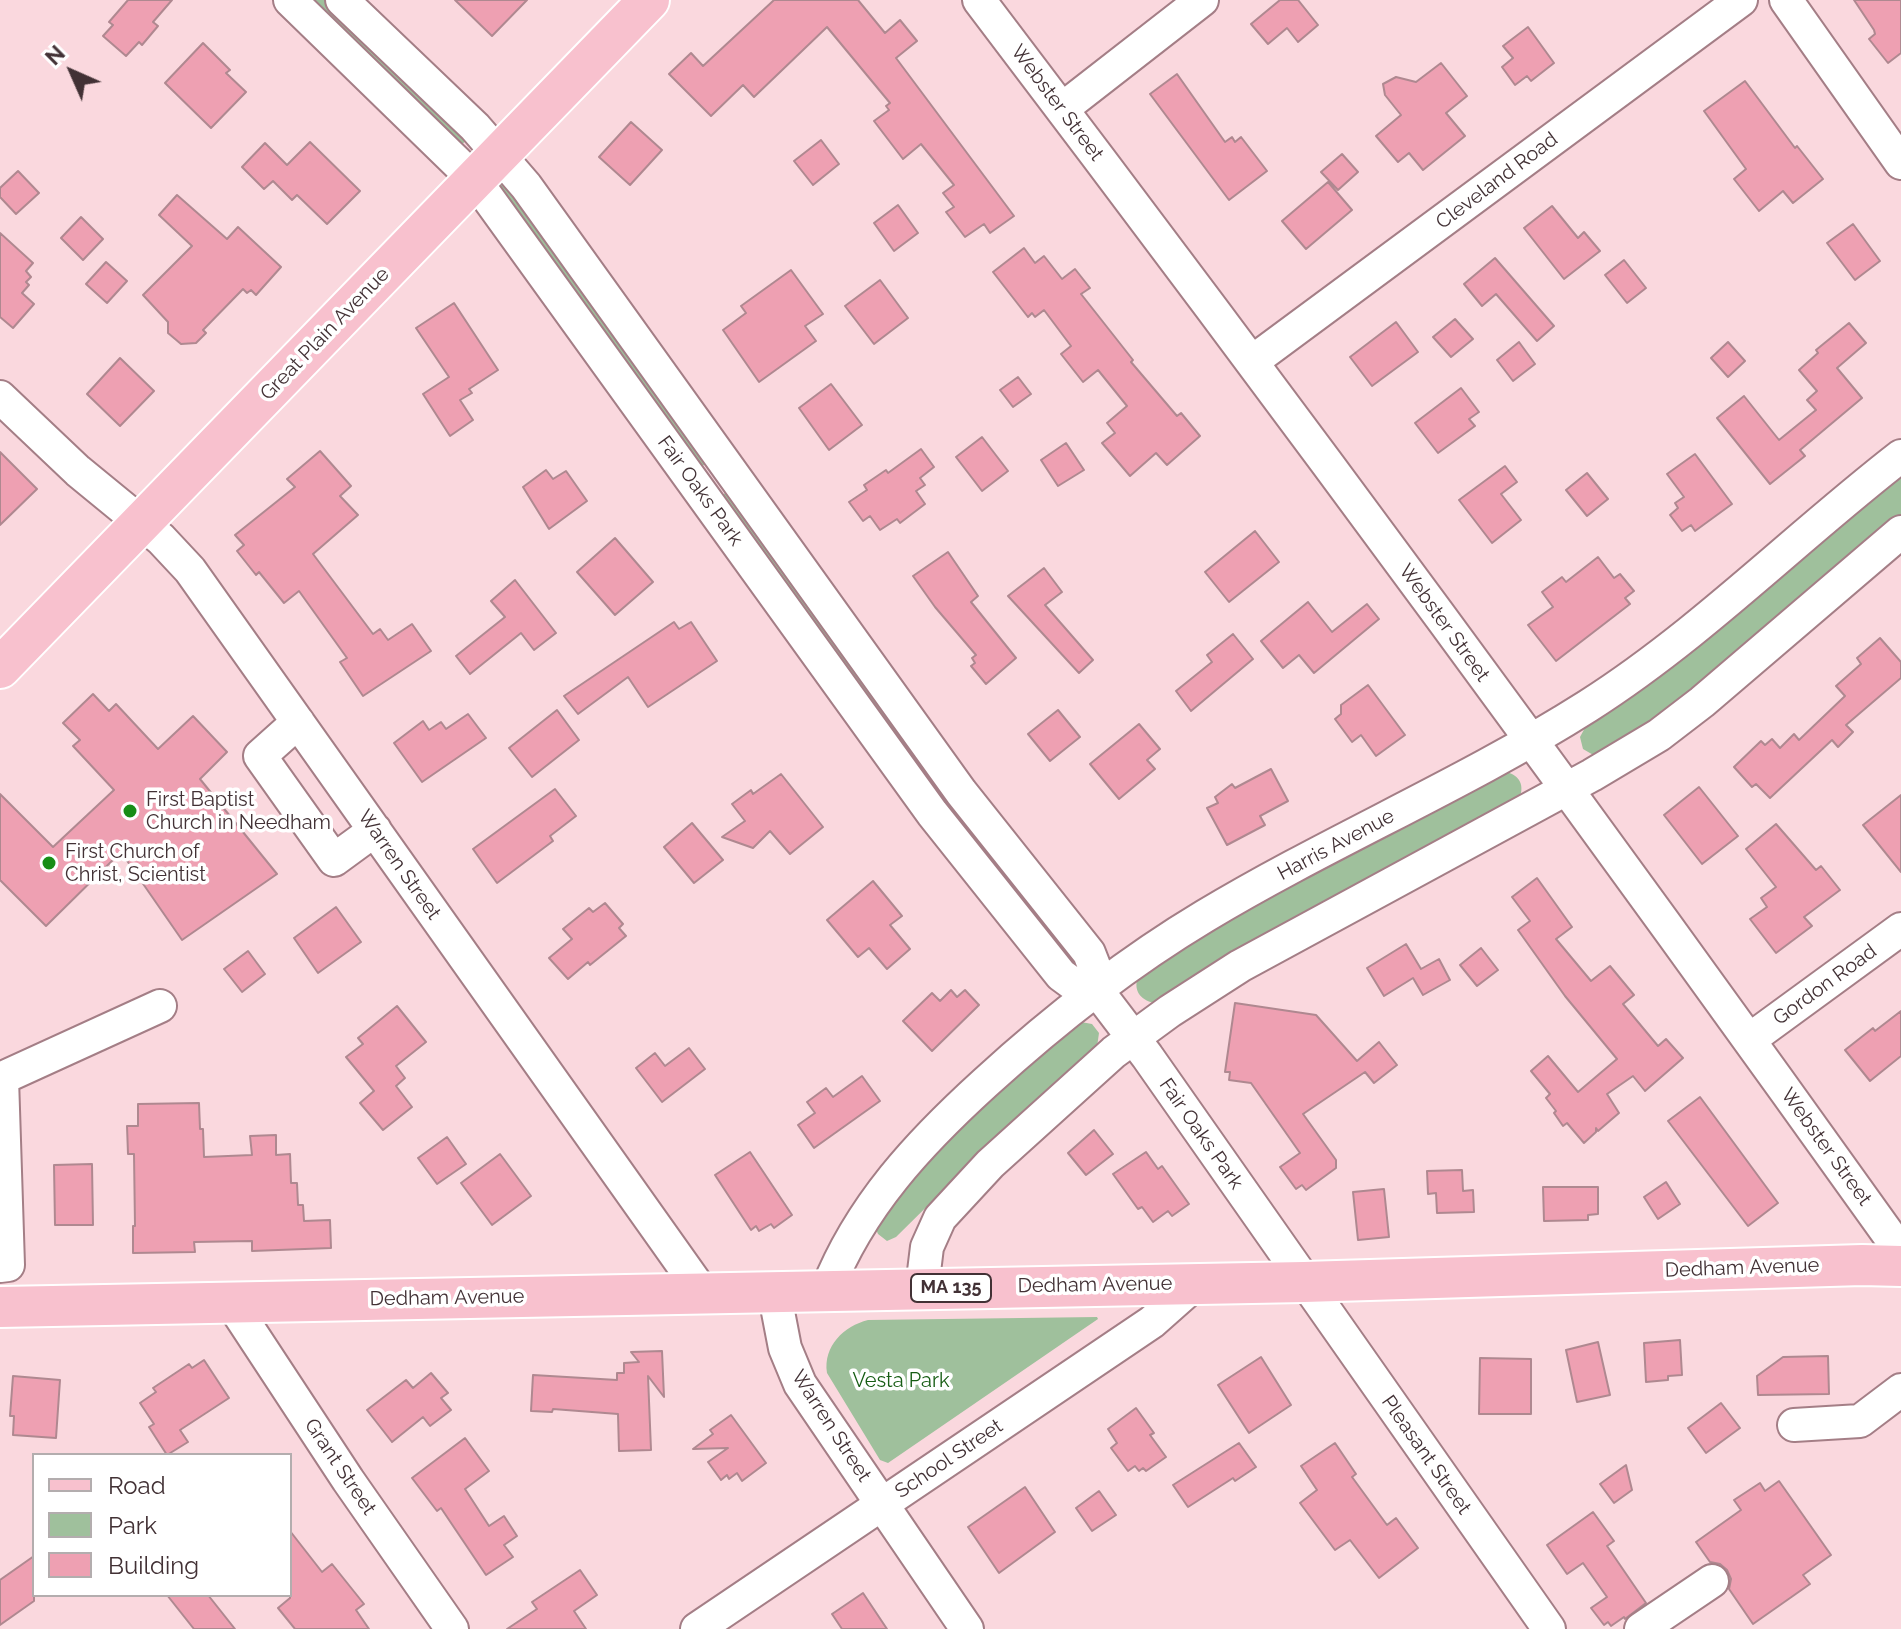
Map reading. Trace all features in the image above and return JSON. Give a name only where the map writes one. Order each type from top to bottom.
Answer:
[{"type":"main road","name":"Great Plain Avenue","points":[[0,668],[649,0]]},
{"type":"main road","name":"Dedham Avenue","points":[[0,1307],[1304,1282],[1901,1266]]},
{"type":"street","name":"Fair Oaks Park","points":[[290,0],[487,167],[526,186],[961,792],[1089,953],[1096,971],[1096,989],[1304,1282]]},
{"type":"street","name":"Fair Oaks Park","points":[[342,0],[475,127],[487,167],[700,490],[932,813],[1061,975],[1076,986],[1096,989]]},
{"type":"street","name":"Webster Street","points":[[979,0],[1253,361],[1901,1252]]},
{"type":"street","points":[[1062,109],[1202,0]]},
{"type":"street","name":"Cleveland Road","points":[[1253,361],[1741,0]]},
{"type":"street","points":[[1786,0],[1901,163]]},
{"type":"street","name":"Warren Street","points":[[0,397],[78,471],[174,552],[190,570],[702,1292]]},
{"type":"street","name":"Harris Avenue","points":[[827,1290],[838,1262],[863,1217],[902,1166],[972,1095],[1066,1012],[1136,960],[1207,915],[1585,708],[1668,652],[1901,456]]},
{"type":"street","points":[[700,490],[728,470]]},
{"type":"street","points":[[922,1288],[927,1247],[933,1228],[949,1206],[1051,1107],[1133,1037],[1252,959],[1625,756],[1681,719],[1901,532]]},
{"type":"street","points":[[298,722],[260,756],[309,825],[334,860],[375,830]]},
{"type":"street","points":[[932,813],[961,792]]},
{"type":"street","name":"Gordon Road","points":[[1749,1040],[1901,929]]},
{"type":"street","points":[[0,1266],[8,1265],[1,1079],[160,1006]]},
{"type":"street","name":"Pleasant Street","points":[[1304,1282],[1549,1629]]},
{"type":"street","name":"School Street","points":[[697,1629],[1152,1322],[1196,1283]]},
{"type":"street","name":"Warren Street","points":[[774,1291],[785,1348],[800,1384],[967,1629]]},
{"type":"street","name":"Grant Street","points":[[231,1302],[348,1480],[452,1629]]},
{"type":"street","points":[[1794,1425],[1860,1421],[1901,1390]]},
{"type":"street","points":[[1641,1629],[1712,1581]]},
{"type":"green space","points":[[306,0],[330,0],[467,140],[461,145]]},
{"type":"green space","points":[[503,179],[707,463],[701,467],[497,183]]},
{"type":"green space","points":[[1901,473],[1901,516],[1669,710],[1595,756],[1583,749],[1580,737],[1587,724]]},
{"type":"green space","points":[[727,491],[938,786],[933,789],[722,496]]},
{"type":"green space","points":[[1506,772],[1520,782],[1519,799],[1154,1003],[1139,993],[1136,985],[1139,975],[1183,947],[1320,869]]},
{"type":"green space","points":[[960,815],[1085,963],[1078,974],[953,820]]},
{"type":"green space","points":[[1081,1022],[1092,1024],[1099,1033],[1097,1047],[976,1158],[896,1237],[887,1241],[878,1234],[875,1227],[925,1161],[1034,1057]]},
{"type":"green space","name":"Vesta Park","points":[[1097,1317],[888,1463],[880,1460],[827,1373],[828,1354],[837,1339],[851,1327],[868,1320]]},
{"type":"building","points":[[128,0],[172,0],[153,22],[158,26],[142,45],[139,42],[126,56],[103,36],[113,25],[109,22]]},
{"type":"building","points":[[455,0],[527,0],[492,36]]},
{"type":"building","points":[[774,0],[858,0],[885,33],[900,20],[917,41],[896,58],[1014,216],[990,233],[984,224],[965,237],[946,212],[954,207],[943,193],[954,185],[921,144],[903,159],[874,121],[889,110],[886,106],[890,103],[827,27],[754,97],[743,85],[711,116],[669,74],[691,53],[703,66]]},
{"type":"building","points":[[1280,0],[1298,0],[1318,25],[1298,42],[1287,28],[1268,44],[1251,24]]},
{"type":"building","points":[[1854,0],[1901,0],[1901,53],[1888,63],[1869,39],[1875,34],[1874,30]]},
{"type":"building","points":[[1528,27],[1554,63],[1531,81],[1527,76],[1515,85],[1502,67],[1513,58],[1503,46]]},
{"type":"building","points":[[203,43],[230,70],[226,73],[246,92],[211,128],[165,83]]},
{"type":"building","points":[[1441,63],[1467,96],[1446,113],[1465,136],[1423,170],[1409,153],[1398,162],[1376,136],[1401,115],[1385,95],[1383,84],[1396,77],[1416,82]]},
{"type":"building","points":[[1177,74],[1225,142],[1232,137],[1235,142],[1241,137],[1267,171],[1229,200],[1150,94]]},
{"type":"building","points":[[1745,81],[1795,148],[1797,146],[1823,179],[1793,203],[1783,191],[1759,211],[1734,179],[1746,169],[1704,111]]},
{"type":"building","points":[[631,122],[662,150],[630,185],[599,157]]},
{"type":"building","points":[[821,140],[839,164],[813,185],[794,161]]},
{"type":"building","points":[[310,142],[360,191],[327,224],[297,195],[292,200],[273,181],[264,189],[242,167],[265,143],[287,165]]},
{"type":"building","points":[[1342,154],[1358,172],[1338,190],[1321,172]]},
{"type":"building","points":[[18,171],[39,193],[16,214],[0,197],[0,188]]},
{"type":"building","points":[[1328,182],[1352,210],[1306,249],[1282,221]]},
{"type":"building","points":[[177,195],[227,239],[238,227],[281,267],[256,295],[251,290],[247,293],[243,289],[203,330],[206,333],[196,343],[181,344],[168,333],[168,322],[143,295],[192,246],[159,215]]},
{"type":"building","points":[[898,205],[918,233],[894,251],[874,223]]},
{"type":"building","points":[[1552,206],[1578,238],[1584,232],[1600,251],[1564,279],[1524,228]]},
{"type":"building","points":[[81,217],[103,239],[83,260],[61,238]]},
{"type":"building","points":[[1853,224],[1880,261],[1855,280],[1827,243]]},
{"type":"building","points":[[0,233],[33,263],[26,271],[31,277],[26,282],[29,285],[22,293],[34,304],[13,328],[0,317]]},
{"type":"building","points":[[1024,248],[1035,263],[1044,256],[1062,279],[1075,269],[1090,288],[1081,294],[1133,360],[1131,362],[1177,416],[1181,413],[1200,436],[1167,465],[1156,453],[1130,476],[1102,443],[1115,433],[1107,423],[1127,406],[1098,370],[1083,382],[1061,354],[1071,346],[1044,310],[1035,317],[1032,313],[1028,317],[993,272]]},
{"type":"building","points":[[1495,258],[1554,326],[1537,341],[1496,294],[1482,306],[1464,284]]},
{"type":"building","points":[[1624,260],[1646,288],[1627,303],[1605,275]]},
{"type":"building","points":[[106,262],[127,281],[107,303],[86,284]]},
{"type":"building","points":[[791,270],[823,314],[805,326],[816,341],[759,382],[723,330],[746,313],[741,306]]},
{"type":"building","points":[[880,280],[908,318],[874,344],[845,306]]},
{"type":"building","points":[[454,303],[498,370],[469,389],[472,393],[460,400],[473,420],[450,436],[423,394],[449,377],[416,328]]},
{"type":"building","points":[[1455,319],[1473,339],[1451,357],[1433,337]]},
{"type":"building","points":[[1396,322],[1418,352],[1372,386],[1350,357]]},
{"type":"building","points":[[1849,323],[1866,343],[1837,368],[1862,398],[1800,450],[1805,456],[1770,484],[1717,418],[1744,396],[1779,440],[1816,410],[1807,400],[1817,391],[1799,370],[1818,353],[1816,350]]},
{"type":"building","points":[[1519,342],[1535,364],[1513,381],[1497,360]]},
{"type":"building","points":[[1728,342],[1745,361],[1728,377],[1711,358]]},
{"type":"building","points":[[120,358],[154,391],[120,426],[87,394]]},
{"type":"building","points":[[1018,377],[1031,394],[1013,407],[1000,390]]},
{"type":"building","points":[[831,384],[862,425],[829,450],[799,408]]},
{"type":"building","points":[[1461,388],[1479,412],[1469,419],[1475,426],[1438,453],[1415,423]]},
{"type":"building","points":[[982,437],[1008,471],[982,491],[956,457]]},
{"type":"building","points":[[1066,443],[1084,470],[1058,486],[1041,460]]},
{"type":"building","points":[[921,449],[934,467],[920,478],[925,485],[916,491],[925,504],[900,523],[897,519],[880,530],[870,516],[863,521],[849,502],[867,490],[864,485],[886,470],[888,473]]},
{"type":"building","points":[[320,451],[351,486],[340,496],[358,515],[313,554],[373,634],[380,629],[388,640],[412,624],[431,651],[363,696],[340,662],[347,658],[299,591],[284,603],[237,551],[244,545],[235,535],[295,487],[287,479]]},
{"type":"building","points":[[0,452],[37,489],[0,525]]},
{"type":"building","points":[[1695,454],[1732,504],[1695,531],[1691,525],[1682,531],[1670,515],[1678,508],[1675,503],[1684,497],[1667,474]]},
{"type":"building","points":[[1505,466],[1517,482],[1501,494],[1521,520],[1492,543],[1459,500]]},
{"type":"building","points":[[546,470],[553,479],[566,471],[587,501],[549,529],[523,487]]},
{"type":"building","points":[[1587,473],[1608,499],[1587,516],[1566,490]]},
{"type":"building","points":[[1255,531],[1279,562],[1229,602],[1205,572]]},
{"type":"building","points":[[615,538],[653,582],[615,615],[577,572]]},
{"type":"building","points":[[948,552],[978,596],[971,602],[1016,658],[986,684],[971,666],[975,663],[972,658],[976,655],[913,576]]},
{"type":"building","points":[[1598,557],[1614,578],[1620,574],[1634,591],[1625,598],[1630,604],[1556,661],[1528,625],[1553,607],[1542,592],[1562,577],[1566,582]]},
{"type":"building","points":[[1044,568],[1062,592],[1045,605],[1093,660],[1079,673],[1008,596]]},
{"type":"building","points":[[515,580],[556,633],[534,650],[521,633],[470,674],[456,656],[505,617],[491,601]]},
{"type":"building","points":[[1308,602],[1332,632],[1367,604],[1379,619],[1314,673],[1299,655],[1283,668],[1261,641]]},
{"type":"building","points":[[674,622],[679,629],[691,622],[717,661],[648,707],[628,677],[578,714],[564,696]]},
{"type":"building","points":[[1233,634],[1253,659],[1191,711],[1176,691],[1212,662],[1207,655]]},
{"type":"building","points":[[1880,638],[1901,662],[1901,678],[1846,725],[1853,732],[1838,747],[1832,740],[1770,798],[1756,784],[1752,787],[1734,767],[1761,741],[1765,745],[1772,739],[1780,748],[1794,734],[1799,740],[1845,696],[1836,686],[1861,664],[1857,658]]},
{"type":"building","points":[[1368,685],[1405,735],[1376,756],[1361,735],[1352,742],[1335,719],[1341,714],[1341,705]]},
{"type":"building","name":"First Baptist Church in Needham","points":[[93,694],[109,711],[116,704],[158,749],[193,716],[227,752],[200,779],[277,874],[182,940],[121,852],[46,926],[0,880],[0,794],[53,847],[114,790],[73,746],[80,740],[63,723]]},
{"type":"building","points":[[557,710],[579,740],[532,777],[509,748]]},
{"type":"building","points":[[1058,710],[1080,737],[1050,761],[1028,734]]},
{"type":"building","points":[[468,714],[486,738],[422,782],[394,743],[423,721],[429,730],[441,722],[446,729]]},
{"type":"building","points":[[1139,724],[1160,749],[1147,760],[1155,769],[1119,799],[1090,764]]},
{"type":"building","points":[[1271,769],[1288,801],[1260,816],[1265,825],[1227,845],[1207,808],[1218,803],[1215,797],[1232,784],[1235,788]]},
{"type":"building","points":[[781,774],[823,827],[790,854],[770,831],[753,848],[722,837],[745,821],[732,804],[751,790],[753,794]]},
{"type":"building","points":[[1699,787],[1738,836],[1702,864],[1664,815]]},
{"type":"building","points":[[555,789],[576,816],[550,836],[553,841],[497,883],[473,849]]},
{"type":"building","points":[[1901,795],[1901,872],[1863,825]]},
{"type":"building","points":[[692,823],[723,860],[694,883],[664,847]]},
{"type":"building","points":[[1776,824],[1816,870],[1821,866],[1840,890],[1804,917],[1812,926],[1776,953],[1750,919],[1767,907],[1761,898],[1776,887],[1746,849]]},
{"type":"building","points":[[1537,878],[1572,927],[1556,939],[1591,981],[1610,966],[1634,995],[1623,1004],[1658,1046],[1666,1039],[1683,1058],[1645,1091],[1633,1076],[1607,1094],[1619,1113],[1598,1131],[1596,1128],[1596,1132],[1584,1143],[1567,1123],[1563,1126],[1546,1098],[1550,1094],[1531,1071],[1548,1056],[1578,1092],[1617,1059],[1565,996],[1518,930],[1530,921],[1512,897]]},
{"type":"building","points":[[873,881],[902,916],[890,925],[910,949],[887,969],[869,948],[858,957],[827,920]]},
{"type":"building","points":[[605,903],[623,924],[619,928],[626,936],[568,979],[549,958],[572,939],[563,929],[589,908],[593,912]]},
{"type":"building","points":[[336,907],[361,942],[318,973],[294,938]]},
{"type":"building","points":[[1406,944],[1421,969],[1439,959],[1450,980],[1423,995],[1413,978],[1384,996],[1367,968]]},
{"type":"building","points":[[1481,948],[1498,970],[1477,986],[1460,965]]},
{"type":"building","points":[[248,951],[265,974],[242,992],[224,969]]},
{"type":"building","points":[[951,990],[957,997],[965,990],[979,1005],[932,1051],[903,1021],[932,993],[940,1001]]},
{"type":"building","points":[[1235,1003],[1316,1015],[1357,1061],[1379,1042],[1397,1065],[1374,1083],[1365,1072],[1303,1114],[1336,1160],[1336,1168],[1306,1190],[1302,1185],[1296,1189],[1280,1167],[1300,1153],[1251,1083],[1229,1080],[1230,1072],[1225,1072]]},
{"type":"building","points":[[397,1006],[426,1042],[396,1066],[405,1078],[396,1086],[412,1107],[383,1130],[360,1103],[374,1091],[346,1057],[363,1044],[358,1038]]},
{"type":"building","points":[[1901,1011],[1901,1056],[1870,1081],[1845,1050]]},
{"type":"building","points":[[689,1048],[705,1069],[662,1102],[636,1068],[655,1053],[665,1066]]},
{"type":"building","points":[[862,1076],[880,1101],[814,1148],[798,1125],[815,1113],[807,1102],[826,1088],[833,1097]]},
{"type":"building","points":[[1700,1097],[1778,1203],[1748,1226],[1668,1121]]},
{"type":"building","points":[[199,1103],[204,1157],[252,1155],[250,1136],[276,1135],[276,1155],[290,1154],[291,1183],[297,1183],[298,1205],[303,1205],[304,1221],[330,1220],[331,1248],[252,1251],[252,1241],[194,1242],[195,1252],[133,1253],[134,1154],[128,1154],[127,1126],[138,1126],[138,1104]]},
{"type":"building","points":[[1094,1130],[1113,1154],[1086,1175],[1068,1153]]},
{"type":"building","points":[[447,1137],[466,1164],[437,1184],[418,1158]]},
{"type":"building","points":[[750,1152],[792,1215],[774,1228],[771,1224],[759,1231],[756,1226],[751,1230],[715,1175]]},
{"type":"building","points":[[1146,1152],[1158,1169],[1162,1166],[1189,1204],[1172,1216],[1168,1211],[1153,1222],[1142,1207],[1138,1209],[1113,1174]]},
{"type":"building","points":[[500,1154],[531,1196],[492,1225],[461,1183]]},
{"type":"building","points":[[92,1164],[93,1225],[55,1225],[54,1165]]},
{"type":"building","points":[[1462,1170],[1463,1191],[1473,1190],[1474,1212],[1437,1213],[1436,1193],[1428,1194],[1427,1171]]},
{"type":"building","points":[[1666,1182],[1680,1204],[1658,1219],[1644,1197]]},
{"type":"building","points":[[1543,1187],[1598,1187],[1598,1214],[1588,1215],[1588,1220],[1544,1221]]},
{"type":"building","points":[[1384,1189],[1389,1237],[1358,1240],[1353,1192]]},
{"type":"building","points":[[1680,1340],[1682,1375],[1646,1382],[1644,1343]]},
{"type":"building","points":[[1598,1342],[1610,1395],[1577,1402],[1566,1350]]},
{"type":"building","points":[[662,1351],[664,1397],[648,1376],[651,1450],[619,1451],[618,1414],[553,1409],[552,1412],[531,1411],[533,1375],[617,1380],[617,1373],[624,1373],[624,1363],[639,1362],[631,1352]]},
{"type":"building","points":[[1828,1356],[1829,1394],[1758,1395],[1757,1376],[1783,1357]]},
{"type":"building","points":[[1261,1357],[1291,1405],[1249,1433],[1218,1385]]},
{"type":"building","points":[[1480,1358],[1531,1359],[1531,1414],[1479,1414]]},
{"type":"building","points":[[204,1360],[229,1398],[180,1430],[188,1442],[166,1453],[149,1427],[154,1424],[140,1403],[156,1392],[153,1388],[189,1364],[192,1368]]},
{"type":"building","points":[[431,1373],[448,1393],[441,1398],[451,1410],[430,1426],[423,1417],[392,1442],[367,1410],[406,1380],[413,1388]]},
{"type":"building","points":[[13,1376],[60,1380],[56,1438],[13,1435],[14,1416],[10,1416]]},
{"type":"building","points":[[1721,1403],[1740,1428],[1706,1453],[1688,1428]]},
{"type":"building","points":[[1136,1408],[1166,1457],[1146,1471],[1143,1468],[1139,1471],[1135,1466],[1128,1471],[1111,1448],[1117,1443],[1108,1429]]},
{"type":"building","points":[[731,1415],[766,1463],[742,1481],[737,1473],[721,1480],[708,1462],[728,1448],[693,1449],[713,1434],[710,1430]]},
{"type":"building","points":[[465,1438],[489,1471],[465,1489],[489,1526],[504,1516],[517,1536],[504,1545],[513,1557],[486,1575],[441,1508],[437,1511],[412,1478]]},
{"type":"building","points":[[1239,1443],[1256,1467],[1188,1507],[1173,1485]]},
{"type":"building","points":[[1335,1443],[1356,1474],[1352,1477],[1387,1525],[1396,1518],[1418,1548],[1379,1578],[1350,1540],[1335,1550],[1300,1503],[1317,1490],[1301,1466]]},
{"type":"building","points":[[1626,1465],[1632,1490],[1614,1503],[1600,1484]]},
{"type":"building","points":[[1779,1481],[1831,1555],[1803,1575],[1810,1584],[1753,1624],[1729,1589],[1731,1579],[1727,1570],[1720,1564],[1710,1562],[1696,1542],[1741,1510],[1734,1500],[1760,1483],[1765,1491]]},
{"type":"building","points":[[1025,1487],[1055,1532],[999,1573],[968,1527]]},
{"type":"building","points":[[1099,1491],[1116,1515],[1092,1531],[1076,1508]]},
{"type":"building","points":[[1593,1512],[1614,1541],[1607,1546],[1646,1603],[1611,1626],[1608,1622],[1604,1625],[1591,1608],[1607,1597],[1583,1563],[1567,1574],[1547,1545]]},
{"type":"building","points":[[292,1534],[322,1572],[332,1564],[364,1604],[356,1610],[369,1629],[295,1629],[278,1608],[290,1598]]},
{"type":"building","points":[[32,1557],[34,1601],[0,1625],[0,1580]]},
{"type":"building","points":[[580,1570],[597,1595],[574,1611],[586,1629],[507,1629],[537,1609],[532,1602]]},
{"type":"building","points":[[863,1593],[887,1629],[842,1629],[832,1614]]},
{"type":"building","points":[[169,1597],[210,1597],[235,1629],[194,1629]]},
{"type":"place","name":"First Baptist Church in Needham","points":[[130,811]]},
{"type":"place","name":"First Church of Christ, Scientist","points":[[49,863]]}]
